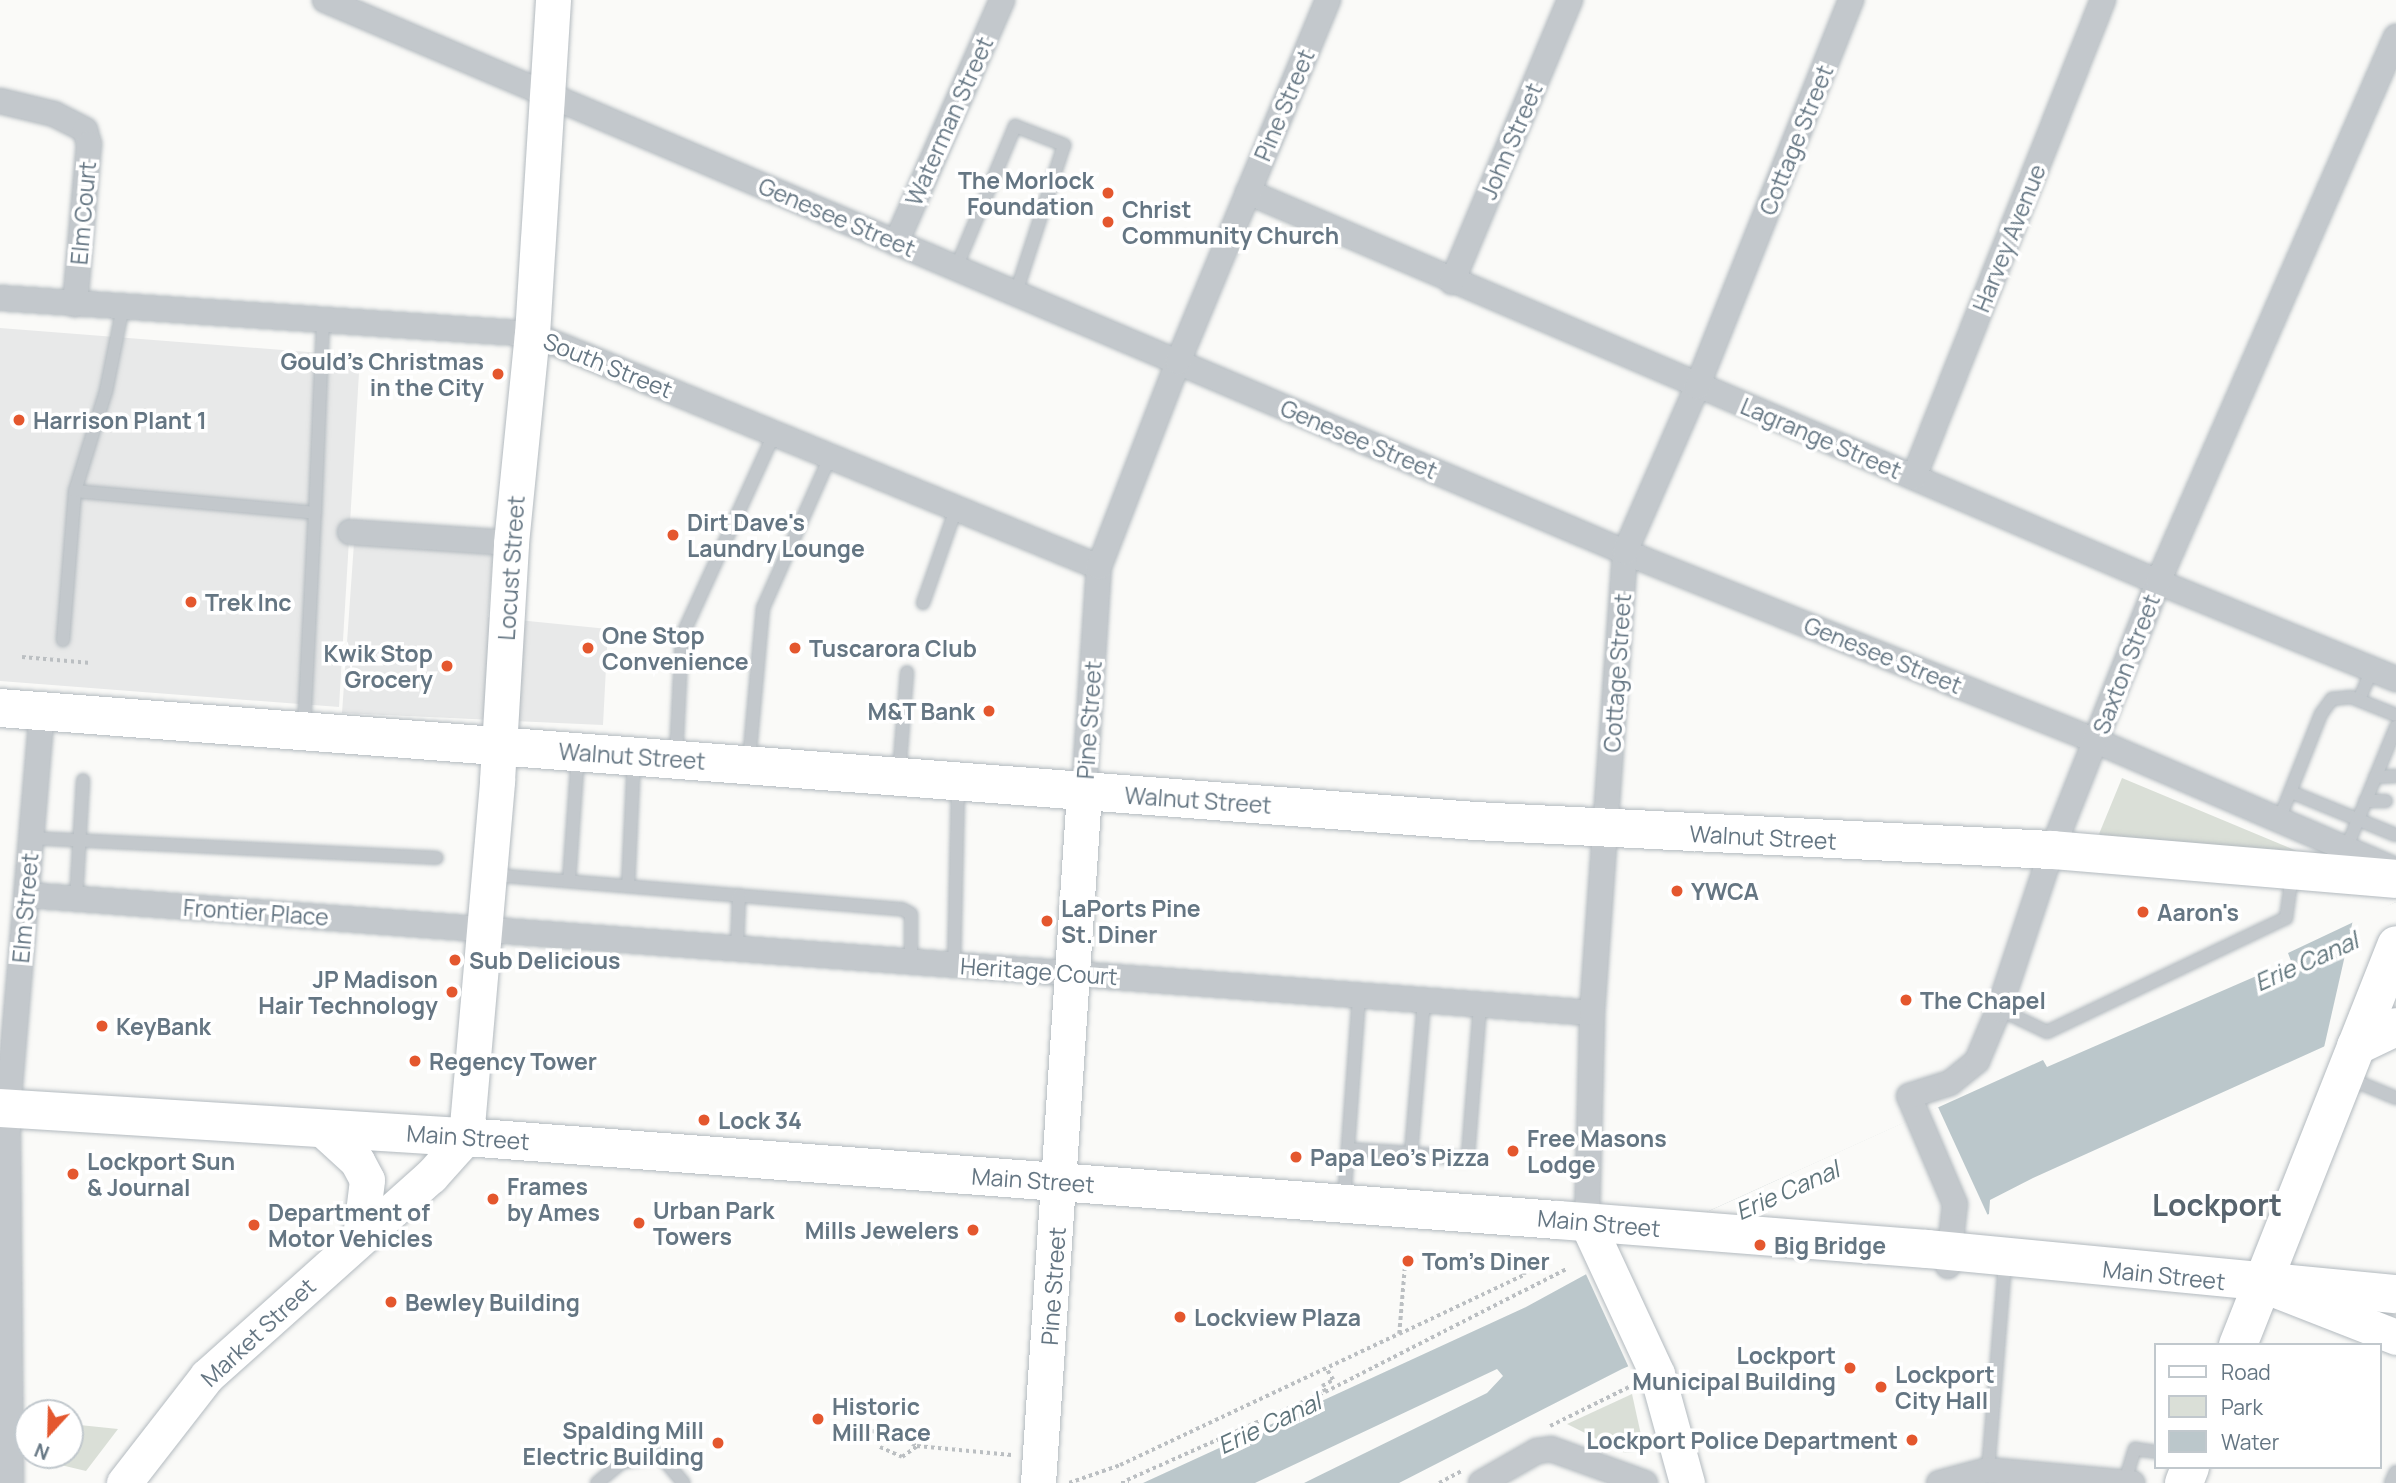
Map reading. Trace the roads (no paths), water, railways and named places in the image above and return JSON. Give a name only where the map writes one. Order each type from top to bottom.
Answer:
[{"type":"main road","name":"Walnut Street","points":[[0,708],[1606,830],[2052,850],[2396,879]]},
{"type":"main road","points":[[2239,1343],[2396,946]]},
{"type":"main road","points":[[2348,1065],[2396,1027]]},
{"type":"main road","name":"Main Street","points":[[4,1117],[458,1146],[1618,1240],[1935,1254],[2396,1294]]},
{"type":"main road","name":"Main Street","points":[[1060,1195],[1344,1204],[1618,1240]]},
{"type":"street","name":"Genesee Street","points":[[325,0],[1625,552],[2096,741],[2396,870]]},
{"type":"street","name":"Locust Street","points":[[458,1146],[486,929],[511,543],[532,334],[553,0]]},
{"type":"street","name":"Waterman Street","points":[[897,243],[1002,0]]},
{"type":"street","name":"Pine Street","points":[[1038,1483],[1060,1195],[1098,567],[1178,362],[1328,0]]},
{"type":"street","name":"John Street","points":[[1452,282],[1570,0]]},
{"type":"street","name":"Cottage Street","points":[[1687,1483],[1618,1240],[1592,1013],[1625,552],[1697,387],[1851,0]]},
{"type":"street","name":"Harvey Avenue","points":[[1914,477],[2103,0]]},
{"type":"street","name":"Saxton Street","points":[[1935,1254],[1955,1204],[1909,1096],[1950,1083],[1977,1061],[1999,1009],[2052,850],[2158,582],[2396,37]]},
{"type":"street","name":"Elm Court","points":[[0,101],[54,114],[85,130],[89,144],[75,304]]},
{"type":"street","name":"Lagrange Street","points":[[1248,192],[1697,387],[2158,582],[2396,679]]},
{"type":"street","name":"South Street","points":[[0,298],[532,334],[1098,567]]},
{"type":"street","points":[[350,532],[511,543]]},
{"type":"street","name":"Elm Street","points":[[10,1483],[4,1324],[4,1117],[27,895],[42,711]]},
{"type":"street","name":"Frontier Place","points":[[27,895],[486,929]]},
{"type":"street","name":"Heritage Court","points":[[486,929],[1592,1013]]},
{"type":"street","points":[[332,1138],[367,1180],[360,1237]]},
{"type":"street","name":"Market Street","points":[[124,1483],[207,1376],[458,1146]]},
{"type":"street","points":[[2262,1284],[2384,1338]]},
{"type":"street","points":[[1481,1483],[1537,1451],[1551,1449],[1645,1483]]},
{"type":"street","points":[[1939,1483],[1988,1470],[2128,1482]]},
{"type":"lane","points":[[956,268],[1015,126],[1064,145],[1016,293]]},
{"type":"lane","points":[[63,640],[75,491],[106,391],[123,307]]},
{"type":"lane","points":[[303,731],[323,320]]},
{"type":"lane","points":[[676,760],[681,636],[774,434]]},
{"type":"lane","points":[[748,765],[763,608],[830,457]]},
{"type":"lane","points":[[75,491],[315,513]]},
{"type":"lane","points":[[923,603],[956,509]]},
{"type":"lane","points":[[2359,700],[2372,669]]},
{"type":"lane","points":[[899,778],[907,671]]},
{"type":"lane","points":[[2279,820],[2326,706],[2332,699],[2359,700],[2396,715]]},
{"type":"lane","points":[[2346,849],[2396,727]]},
{"type":"lane","points":[[569,881],[578,752]]},
{"type":"lane","points":[[628,886],[634,756]]},
{"type":"lane","points":[[2375,776],[2396,776]]},
{"type":"lane","points":[[76,899],[83,780]]},
{"type":"lane","points":[[954,965],[958,782]]},
{"type":"lane","points":[[2291,792],[2396,835]]},
{"type":"lane","points":[[2365,801],[2386,801]]},
{"type":"lane","points":[[31,838],[437,858]]},
{"type":"lane","points":[[1999,1009],[2047,1032],[2286,918],[2293,870]]},
{"type":"lane","points":[[490,874],[902,909],[911,914],[911,961]]},
{"type":"lane","points":[[737,948],[739,895]]},
{"type":"lane","points":[[1344,1204],[1359,996]]},
{"type":"lane","points":[[1411,1153],[1424,1001]]},
{"type":"lane","points":[[1348,1149],[1468,1156],[1480,1005]]},
{"type":"lane","points":[[2348,1065],[2396,1098]]},
{"type":"lane","points":[[1988,1470],[2005,1262]]},
{"type":"lane","points":[[2128,1482],[2135,1449],[2154,1452]]},
{"type":"lane","points":[[597,1483],[622,1462],[662,1456],[684,1483]]},
{"type":"lane","points":[[2391,1483],[2396,1472]]},
{"type":"water","name":"Erie Canal","points":[[2396,902],[2396,1014],[2033,1178],[1990,1200],[1989,1214],[1622,1369],[1399,1483],[1304,1483],[1487,1393],[1503,1376],[1497,1369],[1255,1483],[1143,1483],[1526,1307],[1669,1229],[2043,1060],[2047,1067],[2291,961],[2288,953]]},
{"type":"place","name":"The Morlock Foundation","points":[[1108,193]]},
{"type":"place","name":"Christ Community Church","points":[[1108,222]]},
{"type":"place","name":"Gould's Christmas in the City","points":[[498,374]]},
{"type":"place","name":"Harrison Plant 1","points":[[19,420]]},
{"type":"place","name":"Dirt Dave's Laundry Lounge","points":[[673,535]]},
{"type":"place","name":"Trek Inc","points":[[191,602]]},
{"type":"place","name":"One Stop Convenience","points":[[588,648]]},
{"type":"place","name":"Tuscarora Club","points":[[795,648]]},
{"type":"place","name":"Kwik Stop Grocery","points":[[447,666]]},
{"type":"place","name":"M&T Bank","points":[[989,711]]},
{"type":"place","name":"YWCA","points":[[1677,891]]},
{"type":"place","name":"Aaron's","points":[[2143,912]]},
{"type":"place","name":"LaPorts Pine St. Diner","points":[[1047,921]]},
{"type":"place","name":"Sub Delicious","points":[[455,960]]},
{"type":"place","name":"JP Madison Hair Technology","points":[[452,992]]},
{"type":"place","name":"The Chapel","points":[[1906,1000]]},
{"type":"place","name":"KeyBank","points":[[102,1026]]},
{"type":"place","name":"Regency Tower","points":[[415,1061]]},
{"type":"place","name":"Lock 34","points":[[704,1120]]},
{"type":"place","name":"Free Masons Lodge","points":[[1513,1151]]},
{"type":"place","name":"Papa Leo's Pizza","points":[[1296,1157]]},
{"type":"place","name":"Lockport Sun & Journal","points":[[73,1174]]},
{"type":"place","name":"Frames by Ames","points":[[493,1199]]},
{"type":"place","name":"Urban Park Towers","points":[[639,1223]]},
{"type":"place","name":"Department of Motor Vehicles","points":[[254,1225]]},
{"type":"place","name":"Mills Jewelers","points":[[973,1230]]},
{"type":"place","name":"Big Bridge","points":[[1760,1245]]},
{"type":"place","name":"Tom's Diner","points":[[1408,1261]]},
{"type":"place","name":"Bewley Building","points":[[391,1302]]},
{"type":"place","name":"Lockview Plaza","points":[[1180,1317]]},
{"type":"place","name":"Lockport Municipal Building","points":[[1850,1368]]},
{"type":"place","name":"Lockport City Hall","points":[[1881,1387]]},
{"type":"place","name":"Historic Mill Race","points":[[818,1419]]},
{"type":"place","name":"Lockport Police Department","points":[[1912,1440]]},
{"type":"place","name":"Spalding Mill Electric Building","points":[[718,1443]]},
{"type":"district","name":"Lockport","points":[[2217,1205]]}]
